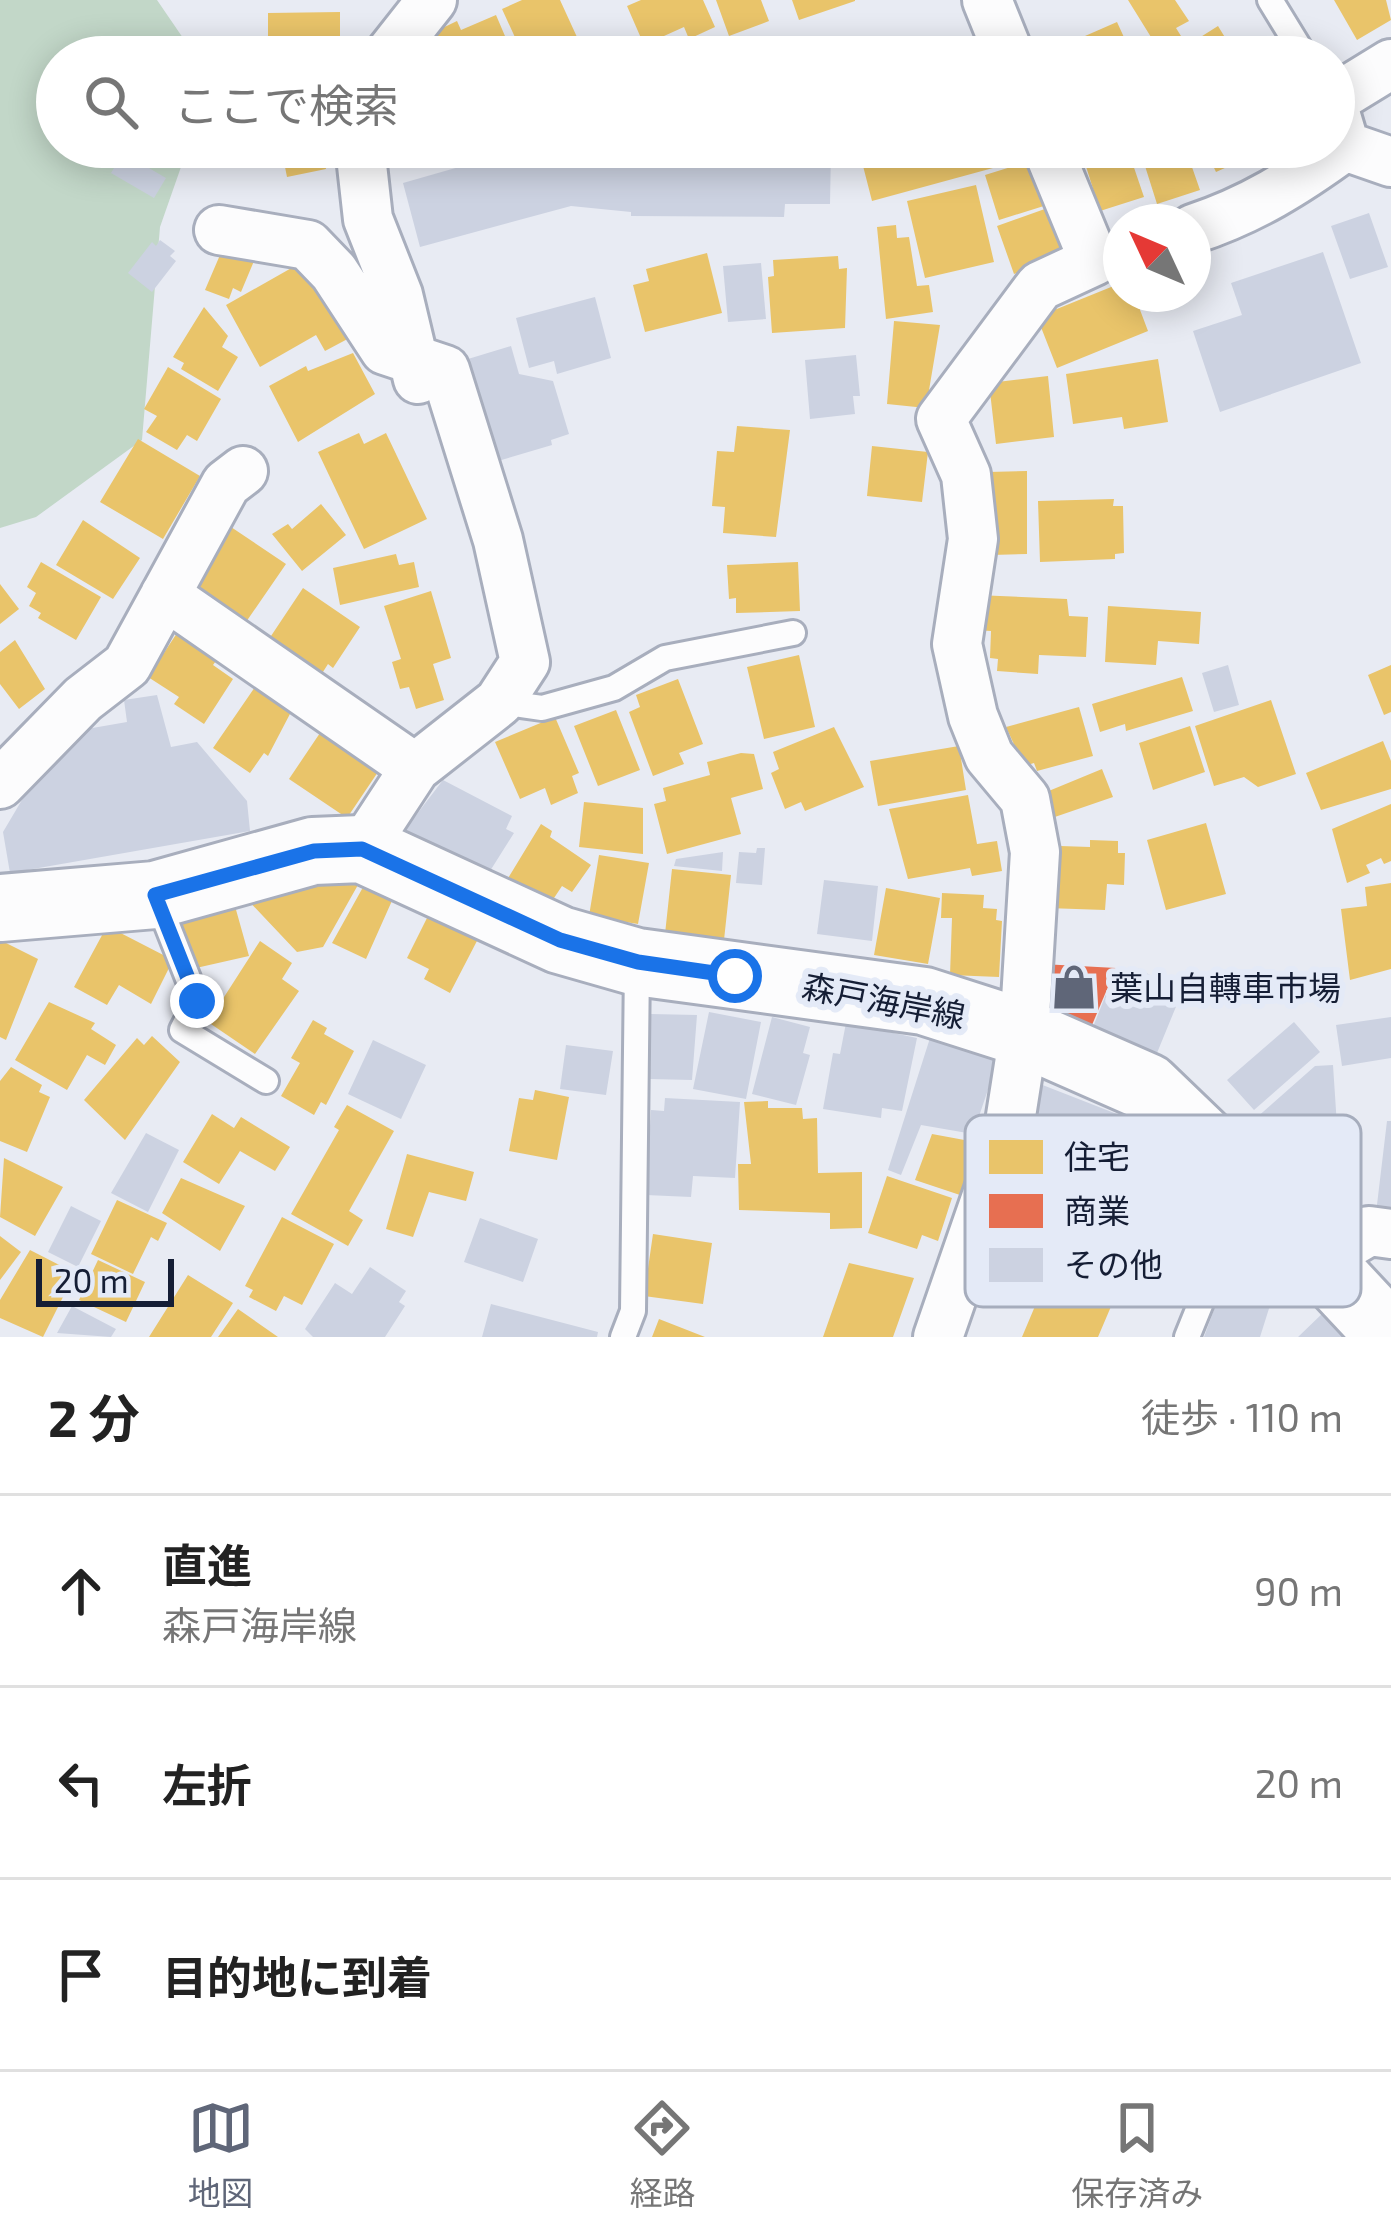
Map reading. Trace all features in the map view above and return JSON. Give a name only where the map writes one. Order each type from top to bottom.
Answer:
[{"type":"main road","name":"森戸海岸線","points":[[0,908],[155,895],[314,851],[362,849],[560,940],[638,962],[847,986],[924,1001],[1024,1033],[1147,1088],[1176,1115]]},
{"type":"main road","name":"森戸海岸線","points":[[1361,1304],[1391,1337]]},
{"type":"street","points":[[403,36],[432,0]]},
{"type":"street","points":[[987,0],[1002,36]]},
{"type":"street","points":[[1355,85],[1391,64]]},
{"type":"street","points":[[1355,138],[1391,162]]},
{"type":"street","points":[[362,168],[368,219],[398,295],[412,360]]},
{"type":"street","points":[[1058,168],[1103,250]]},
{"type":"street","points":[[1211,223],[1289,187],[1305,168]]},
{"type":"street","points":[[220,230],[308,244],[334,272],[385,350],[445,370],[498,540],[525,662],[499,702],[415,768],[362,849]]},
{"type":"street","points":[[1011,1115],[1024,1033],[1035,852],[1025,800],[989,756],[973,716],[958,644],[973,539],[966,475],[941,419],[1040,286],[1103,259]]},
{"type":"street","points":[[0,784],[83,699],[127,665],[226,484],[243,471]]},
{"type":"street","points":[[165,595],[415,768]]},
{"type":"street","points":[[1361,1236],[1369,1231],[1391,1234]]},
{"type":"street","points":[[938,1337],[965,1259]]},
{"type":"lane","points":[[1270,0],[1292,36]]},
{"type":"lane","points":[[499,702],[542,708],[614,688],[665,658],[793,633]]},
{"type":"lane","points":[[155,895],[197,1001],[182,1030],[266,1082]]},
{"type":"lane","points":[[623,1337],[633,1311],[638,962]]},
{"type":"lane","points":[[1186,1337],[1198,1307]]},
{"type":"green space","points":[[0,0],[157,0],[182,36],[36,36],[36,168],[181,168],[160,227],[142,440],[36,517],[0,528]]},
{"type":"building: 住宅","points":[[522,0],[560,0],[576,36],[514,36],[502,9]]},
{"type":"building: 住宅","points":[[641,0],[703,0],[715,27],[696,36],[688,36],[684,27],[664,36],[640,36],[627,6]]},
{"type":"building: 住宅","points":[[716,0],[761,0],[769,21],[729,36]]},
{"type":"building: 住宅","points":[[792,0],[855,0],[855,1],[799,20]]},
{"type":"building: 住宅","points":[[1128,0],[1175,0],[1189,21],[1176,28],[1181,36],[1150,36]]},
{"type":"building: 住宅","points":[[1334,0],[1386,0],[1391,20],[1357,40]]},
{"type":"building: 住宅","points":[[340,12],[340,36],[268,36],[268,13]]},
{"type":"building: 住宅","points":[[496,15],[505,36],[430,34],[457,21],[461,30]]},
{"type":"building: 住宅","points":[[1117,22],[1123,36],[1085,36]]},
{"type":"building: 住宅","points":[[1218,26],[1224,36],[1202,36]]},
{"type":"building: 住宅","points":[[285,168],[326,168],[326,169],[287,177]]},
{"type":"building: 住宅","points":[[864,168],[993,168],[872,201]]},
{"type":"building: 住宅","points":[[1007,168],[1035,168],[1047,205],[999,220],[985,175]]},
{"type":"building: 住宅","points":[[1087,168],[1134,168],[1144,197],[1103,204],[1103,210]]},
{"type":"building: 住宅","points":[[1146,168],[1192,168],[1200,190],[1157,204]]},
{"type":"building: 住宅","points":[[976,185],[994,262],[925,278],[907,201]]},
{"type":"building: 住宅","points":[[1056,205],[1067,254],[1014,274],[997,226]]},
{"type":"building: 住宅","points":[[896,225],[897,238],[909,237],[917,286],[929,285],[933,312],[886,319],[877,227]]},
{"type":"building: 住宅","points":[[223,248],[254,261],[241,292],[233,288],[229,299],[205,290]]},
{"type":"building: 住宅","points":[[707,253],[722,313],[645,332],[633,285],[649,281],[646,269]]},
{"type":"building: 住宅","points":[[838,256],[839,269],[847,268],[845,328],[772,333],[768,277],[774,276],[773,260]]},
{"type":"building: 住宅","points":[[309,258],[355,335],[325,351],[316,335],[260,367],[226,305]]},
{"type":"building: 住宅","points":[[1103,290],[1103,312],[1141,312],[1148,331],[1057,368],[1037,317]]},
{"type":"building: 住宅","points":[[204,307],[228,336],[222,347],[238,357],[218,391],[181,369],[184,363],[173,357]]},
{"type":"building: 住宅","points":[[894,321],[940,325],[926,408],[887,404]]},
{"type":"building: 住宅","points":[[353,353],[375,394],[298,442],[269,386],[306,366],[308,371]]},
{"type":"building: 住宅","points":[[1158,359],[1168,422],[1124,429],[1122,417],[1073,424],[1066,374]]},
{"type":"building: 住宅","points":[[168,367],[221,399],[197,441],[187,435],[177,450],[146,432],[157,416],[144,409]]},
{"type":"building: 住宅","points":[[1048,376],[1054,437],[996,444],[989,383]]},
{"type":"building: 住宅","points":[[737,426],[790,430],[776,537],[723,533],[725,507],[712,506],[717,451],[734,452]]},
{"type":"building: 住宅","points":[[359,433],[364,444],[386,433],[427,519],[364,549],[318,452]]},
{"type":"building: 住宅","points":[[138,439],[200,476],[163,539],[100,502]]},
{"type":"building: 住宅","points":[[872,446],[928,452],[922,502],[867,496]]},
{"type":"building: 住宅","points":[[1027,471],[1027,554],[991,555],[988,472]]},
{"type":"building: 住宅","points":[[1114,499],[1113,506],[1123,506],[1124,553],[1115,554],[1115,559],[1040,562],[1038,501]]},
{"type":"building: 住宅","points":[[321,504],[346,535],[302,571],[272,534],[288,524],[292,529]]},
{"type":"building: 住宅","points":[[83,520],[140,558],[113,599],[56,565]]},
{"type":"building: 住宅","points":[[231,527],[286,564],[246,622],[197,589]]},
{"type":"building: 住宅","points":[[396,554],[399,565],[414,562],[419,587],[340,605],[333,568]]},
{"type":"building: 住宅","points":[[41,562],[101,597],[76,640],[38,618],[41,613],[29,606],[36,593],[27,587]]},
{"type":"building: 住宅","points":[[798,562],[800,611],[736,613],[736,598],[729,599],[727,565]]},
{"type":"building: 住宅","points":[[0,584],[19,609],[0,624]]},
{"type":"building: 住宅","points":[[303,588],[360,627],[333,668],[328,664],[321,675],[269,639]]},
{"type":"building: 住宅","points":[[431,591],[451,658],[433,664],[444,700],[416,709],[409,687],[400,689],[392,662],[401,659],[384,606]]},
{"type":"building: 住宅","points":[[976,595],[1067,599],[1069,616],[1088,617],[1086,657],[1039,655],[1038,674],[997,671],[998,659],[990,658],[991,631],[974,630]]},
{"type":"building: 住宅","points":[[1108,606],[1201,612],[1199,644],[1158,641],[1156,665],[1105,662]]},
{"type":"building: 住宅","points":[[181,627],[221,654],[213,665],[233,679],[204,724],[174,704],[179,697],[148,677]]},
{"type":"building: 住宅","points":[[15,640],[45,689],[19,709],[0,684],[0,652]]},
{"type":"building: 住宅","points":[[799,655],[815,727],[764,739],[747,667]]},
{"type":"building: 住宅","points":[[1391,665],[1391,712],[1384,715],[1368,675]]},
{"type":"building: 住宅","points":[[1182,677],[1193,711],[1126,731],[1125,724],[1100,732],[1092,704]]},
{"type":"building: 住宅","points":[[678,679],[703,744],[679,753],[684,764],[653,776],[629,712],[640,707],[636,695]]},
{"type":"building: 住宅","points":[[255,687],[291,712],[268,756],[264,753],[250,773],[213,748]]},
{"type":"building: 住宅","points":[[1271,700],[1296,774],[1258,787],[1244,777],[1214,786],[1195,726]]},
{"type":"building: 住宅","points":[[1079,707],[1093,756],[1037,771],[1034,763],[1024,766],[1006,727]]},
{"type":"building: 住宅","points":[[616,710],[640,770],[598,786],[574,726]]},
{"type":"building: 住宅","points":[[555,717],[579,773],[572,776],[578,793],[551,805],[545,788],[520,799],[495,742]]},
{"type":"building: 住宅","points":[[1190,726],[1205,772],[1153,790],[1139,743]]},
{"type":"building: 住宅","points":[[834,727],[864,787],[805,811],[801,802],[785,809],[771,773],[779,769],[773,752]]},
{"type":"building: 住宅","points":[[322,730],[380,769],[347,818],[289,779]]},
{"type":"building: 住宅","points":[[1383,741],[1391,761],[1391,789],[1321,810],[1306,773]]},
{"type":"building: 住宅","points":[[959,746],[966,790],[878,806],[870,761]]},
{"type":"building: 住宅","points":[[754,754],[763,789],[731,798],[741,834],[667,854],[654,804],[666,801],[663,788],[710,775],[707,762]]},
{"type":"building: 住宅","points":[[1102,769],[1113,797],[1049,819],[1039,795]]},
{"type":"building: 住宅","points":[[968,795],[977,844],[997,841],[1002,871],[972,876],[970,868],[908,879],[889,809]]},
{"type":"building: 住宅","points":[[584,802],[643,808],[643,854],[579,847]]},
{"type":"building: 住宅","points":[[1391,804],[1391,861],[1384,864],[1381,858],[1366,865],[1370,873],[1347,883],[1332,829]]},
{"type":"building: 住宅","points":[[1206,823],[1226,894],[1166,910],[1147,840]]},
{"type":"building: 住宅","points":[[541,824],[552,831],[550,837],[591,865],[572,892],[562,886],[548,907],[507,880]]},
{"type":"building: 住宅","points":[[1090,840],[1118,841],[1118,853],[1125,853],[1124,885],[1107,884],[1105,910],[1047,908],[1049,856],[1060,856],[1060,846],[1090,847]]},
{"type":"building: 住宅","points":[[599,855],[649,863],[638,924],[589,916]]},
{"type":"building: 住宅","points":[[672,869],[731,875],[724,940],[665,934]]},
{"type":"building: 住宅","points":[[363,876],[323,947],[297,952],[245,897]]},
{"type":"building: 住宅","points":[[367,880],[395,894],[366,959],[332,943]]},
{"type":"building: 住宅","points":[[1391,883],[1391,969],[1350,980],[1341,909],[1367,906],[1365,887]]},
{"type":"building: 住宅","points":[[886,888],[940,898],[928,964],[874,955]]},
{"type":"building: 住宅","points":[[942,893],[984,895],[983,908],[997,909],[996,920],[1002,921],[999,977],[950,975],[952,918],[941,918]]},
{"type":"building: 住宅","points":[[233,899],[249,956],[196,968],[176,915]]},
{"type":"building: 住宅","points":[[430,912],[479,937],[450,993],[424,979],[429,969],[407,958]]},
{"type":"building: 住宅","points":[[107,926],[173,960],[151,1004],[119,985],[107,1005],[74,987]]},
{"type":"building: 住宅","points":[[0,940],[38,959],[6,1040],[0,1037]]},
{"type":"building: 住宅","points":[[260,941],[292,963],[282,979],[299,991],[255,1054],[208,1022]]},
{"type":"building: 住宅","points":[[49,1002],[95,1023],[91,1029],[116,1045],[105,1065],[87,1055],[67,1090],[15,1060]]},
{"type":"building: 住宅","points":[[313,1020],[327,1028],[324,1034],[354,1051],[326,1105],[321,1102],[314,1115],[281,1096],[300,1063],[291,1058]]},
{"type":"building: 住宅","points":[[152,1036],[180,1062],[125,1140],[84,1100],[137,1038],[144,1045]]},
{"type":"building: 住宅","points":[[11,1067],[42,1085],[39,1092],[50,1097],[27,1152],[0,1141],[0,1081]]},
{"type":"building: 住宅","points":[[535,1090],[569,1097],[557,1160],[509,1151],[519,1098],[533,1100]]},
{"type":"building: 住宅","points":[[768,1101],[768,1108],[802,1108],[803,1119],[817,1118],[818,1173],[862,1172],[862,1228],[830,1229],[830,1213],[739,1210],[738,1164],[751,1164],[744,1102]]},
{"type":"building: 住宅","points":[[347,1105],[394,1131],[349,1211],[363,1220],[348,1246],[291,1214],[339,1130],[334,1127]]},
{"type":"building: 住宅","points":[[212,1114],[234,1128],[241,1117],[290,1147],[275,1171],[240,1151],[219,1184],[183,1162]]},
{"type":"building: 住宅","points":[[932,1134],[965,1140],[963,1196],[915,1180]]},
{"type":"building: 住宅","points":[[407,1154],[474,1172],[466,1201],[429,1192],[413,1237],[386,1229]]},
{"type":"building: 住宅","points":[[4,1158],[63,1187],[35,1236],[0,1217]]},
{"type":"building: 住宅","points":[[887,1176],[952,1198],[938,1241],[922,1235],[917,1249],[868,1233]]},
{"type":"building: 住宅","points":[[181,1178],[245,1206],[220,1251],[162,1213]]},
{"type":"building: 住宅","points":[[117,1200],[167,1223],[158,1241],[151,1237],[133,1274],[91,1254]]},
{"type":"building: 住宅","points":[[282,1217],[334,1244],[302,1305],[284,1296],[276,1311],[249,1297],[253,1290],[245,1286]]},
{"type":"building: 住宅","points":[[653,1234],[712,1243],[703,1304],[644,1296]]},
{"type":"building: 住宅","points":[[0,1236],[21,1252],[0,1280]]},
{"type":"building: 住宅","points":[[30,1250],[75,1273],[43,1337],[0,1318],[0,1300]]},
{"type":"building: 住宅","points":[[98,1260],[145,1282],[126,1322],[79,1300]]},
{"type":"building: 住宅","points":[[849,1263],[914,1278],[893,1337],[823,1337]]},
{"type":"building: 住宅","points":[[188,1275],[233,1303],[211,1337],[149,1337]]},
{"type":"building: 住宅","points":[[1035,1307],[1111,1307],[1098,1337],[1022,1337]]},
{"type":"building: 住宅","points":[[238,1309],[278,1337],[218,1337]]},
{"type":"building: 住宅","points":[[659,1319],[705,1337],[652,1337]]},
{"type":"building: 商業","name":"葉山自轉車市場","points":[[1042,964],[1116,968],[1092,1025],[1040,1006]]},
{"type":"building: その他","points":[[114,168],[149,168],[166,178],[154,198],[111,173]]},
{"type":"building: その他","points":[[456,168],[831,168],[830,204],[785,204],[784,217],[631,216],[631,212],[571,206],[420,247],[403,183]]},
{"type":"building: その他","points":[[1369,213],[1388,267],[1350,279],[1331,226]]},
{"type":"building: その他","points":[[160,240],[175,251],[170,256],[176,261],[152,292],[128,273],[152,242],[156,246]]},
{"type":"building: その他","points":[[1323,252],[1361,363],[1220,412],[1193,331],[1242,315],[1231,283]]},
{"type":"building: その他","points":[[761,263],[766,319],[728,322],[723,266]]},
{"type":"building: その他","points":[[595,297],[611,358],[557,374],[554,361],[529,368],[516,318]]},
{"type":"building: その他","points":[[511,346],[519,374],[553,381],[569,434],[551,440],[552,445],[498,461],[468,359]]},
{"type":"building: その他","points":[[856,355],[860,396],[853,396],[855,414],[810,419],[805,360]]},
{"type":"building: その他","points":[[1228,665],[1239,705],[1214,712],[1202,673]]},
{"type":"building: その他","points":[[157,695],[171,747],[197,742],[247,801],[250,831],[10,873],[3,832],[29,788],[81,730],[127,722],[124,700]]},
{"type":"building: その他","points":[[443,780],[512,816],[506,829],[514,833],[485,879],[404,831]]},
{"type":"building: その他","points":[[757,848],[765,848],[762,885],[736,883],[739,852],[756,853]]},
{"type":"building: その他","points":[[723,852],[722,871],[674,866],[676,859]]},
{"type":"building: その他","points":[[824,880],[878,886],[872,941],[817,934]]},
{"type":"building: その他","points":[[1135,967],[1182,992],[1157,1053],[1093,1027],[1114,974],[1129,980]]},
{"type":"building: その他","points":[[709,1012],[761,1022],[746,1099],[693,1089]]},
{"type":"building: その他","points":[[651,1014],[697,1015],[692,1080],[649,1079]]},
{"type":"building: その他","points":[[772,1017],[810,1027],[803,1053],[810,1055],[796,1105],[752,1094]]},
{"type":"building: その他","points":[[1391,1017],[1391,1058],[1342,1066],[1336,1025]]},
{"type":"building: その他","points":[[1294,1022],[1320,1052],[1254,1110],[1227,1080]]},
{"type":"building: その他","points":[[846,1023],[917,1038],[902,1111],[882,1108],[881,1118],[823,1109],[833,1053],[840,1054]]},
{"type":"building: その他","points":[[930,1038],[998,1060],[979,1115],[965,1115],[965,1133],[921,1125],[901,1175],[888,1170]]},
{"type":"building: その他","points":[[373,1040],[426,1065],[401,1119],[348,1094]]},
{"type":"building: その他","points":[[566,1045],[613,1051],[606,1095],[560,1089]]},
{"type":"building: その他","points":[[1333,1065],[1336,1115],[1260,1115],[1315,1066]]},
{"type":"building: その他","points":[[1040,1084],[1119,1115],[1028,1115]]},
{"type":"building: その他","points":[[665,1098],[740,1102],[735,1178],[693,1176],[691,1197],[646,1195],[651,1110],[664,1111]]},
{"type":"building: その他","points":[[1387,1121],[1391,1121],[1391,1215],[1376,1213]]},
{"type":"building: その他","points":[[146,1133],[179,1150],[148,1212],[111,1193]]},
{"type":"building: その他","points":[[71,1206],[101,1221],[78,1267],[48,1252]]},
{"type":"building: その他","points":[[480,1218],[538,1239],[523,1282],[464,1262]]},
{"type":"building: その他","points":[[370,1267],[406,1291],[399,1302],[405,1306],[385,1337],[313,1337],[305,1329],[335,1283],[352,1294]]},
{"type":"building: その他","points":[[491,1304],[598,1332],[597,1337],[482,1337]]},
{"type":"building: その他","points":[[72,1306],[116,1329],[111,1337],[57,1333]]},
{"type":"building: その他","points":[[1215,1307],[1270,1307],[1260,1337],[1204,1337]]},
{"type":"building: その他","points":[[1325,1311],[1350,1337],[1298,1337]]},
{"type":"place","name":"葉山自轉車市場","points":[[1074,987]]},
{"type":"route","points":[[197,1001],[155,895],[314,851],[362,849],[560,940],[638,962],[735,976]]}]
